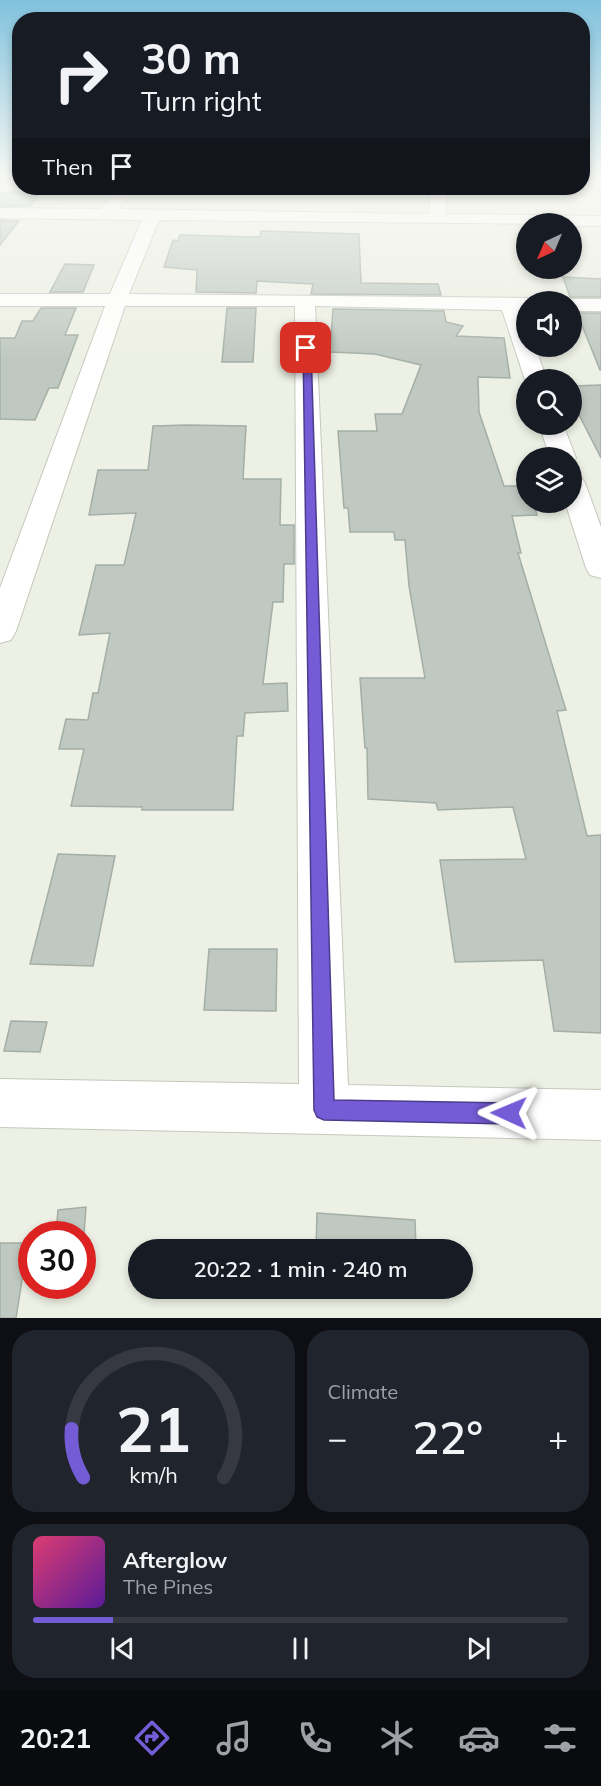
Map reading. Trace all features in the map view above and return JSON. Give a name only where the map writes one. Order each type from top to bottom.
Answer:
[{"type":"street","points":[[0,631],[117,300],[143,240]]},
{"type":"street","points":[[0,300],[305,300],[516,304]]},
{"type":"street","points":[[305,300],[324,1110]]},
{"type":"street","points":[[582,305],[601,306]]},
{"type":"street","points":[[582,512],[601,568]]},
{"type":"street","points":[[0,1102],[601,1115]]},
{"type":"building","points":[[173,240],[359,240],[361,283],[438,284],[441,295],[311,294],[313,284],[257,281],[256,293],[196,292],[197,270],[164,267]]},
{"type":"building","points":[[65,264],[94,265],[83,292],[50,292]]},
{"type":"building","points":[[564,279],[601,279],[601,297],[582,297],[582,291],[568,291]]},
{"type":"building","points":[[41,308],[76,308],[65,335],[78,335],[58,388],[49,388],[35,420],[0,419],[0,338],[15,338],[22,321],[33,321]]},
{"type":"building","points":[[227,308],[256,308],[253,362],[222,362]]},
{"type":"building","points":[[333,309],[444,311],[446,322],[463,326],[456,336],[504,338],[510,378],[478,377],[479,412],[504,486],[516,486],[516,513],[536,513],[537,515],[512,516],[521,553],[518,553],[566,710],[557,711],[587,836],[601,835],[601,1033],[554,1031],[543,960],[455,962],[440,860],[526,859],[513,807],[438,810],[436,803],[368,799],[367,748],[365,748],[360,678],[425,678],[409,586],[405,540],[395,540],[394,532],[350,532],[348,508],[344,508],[338,431],[377,431],[375,414],[402,414],[421,365],[375,354],[330,352]]},
{"type":"building","points":[[582,313],[601,313],[600,370],[582,325]]},
{"type":"building","points":[[601,385],[601,458],[582,421],[582,386]]},
{"type":"building","points":[[153,426],[246,426],[243,479],[281,479],[280,525],[294,525],[294,564],[284,564],[283,602],[273,602],[263,684],[287,683],[288,711],[245,713],[243,736],[237,736],[233,810],[142,810],[142,807],[71,806],[84,749],[59,749],[66,719],[88,720],[93,693],[98,693],[110,633],[79,635],[96,565],[124,565],[136,513],[89,515],[98,470],[148,470]]},
{"type":"building","points":[[58,854],[115,856],[93,966],[30,964]]},
{"type":"building","points":[[209,949],[277,949],[276,1011],[204,1010]]},
{"type":"building","points":[[11,1021],[47,1022],[40,1052],[4,1051]]},
{"type":"building","points":[[86,1207],[85,1221],[57,1221],[58,1210]]},
{"type":"building","points":[[317,1213],[415,1220],[416,1239],[316,1239]]},
{"type":"building","points":[[0,1243],[18,1243],[19,1299],[16,1318],[0,1318]]},
{"type":"route","points":[[306,348],[324,1110],[509,1113]]}]
